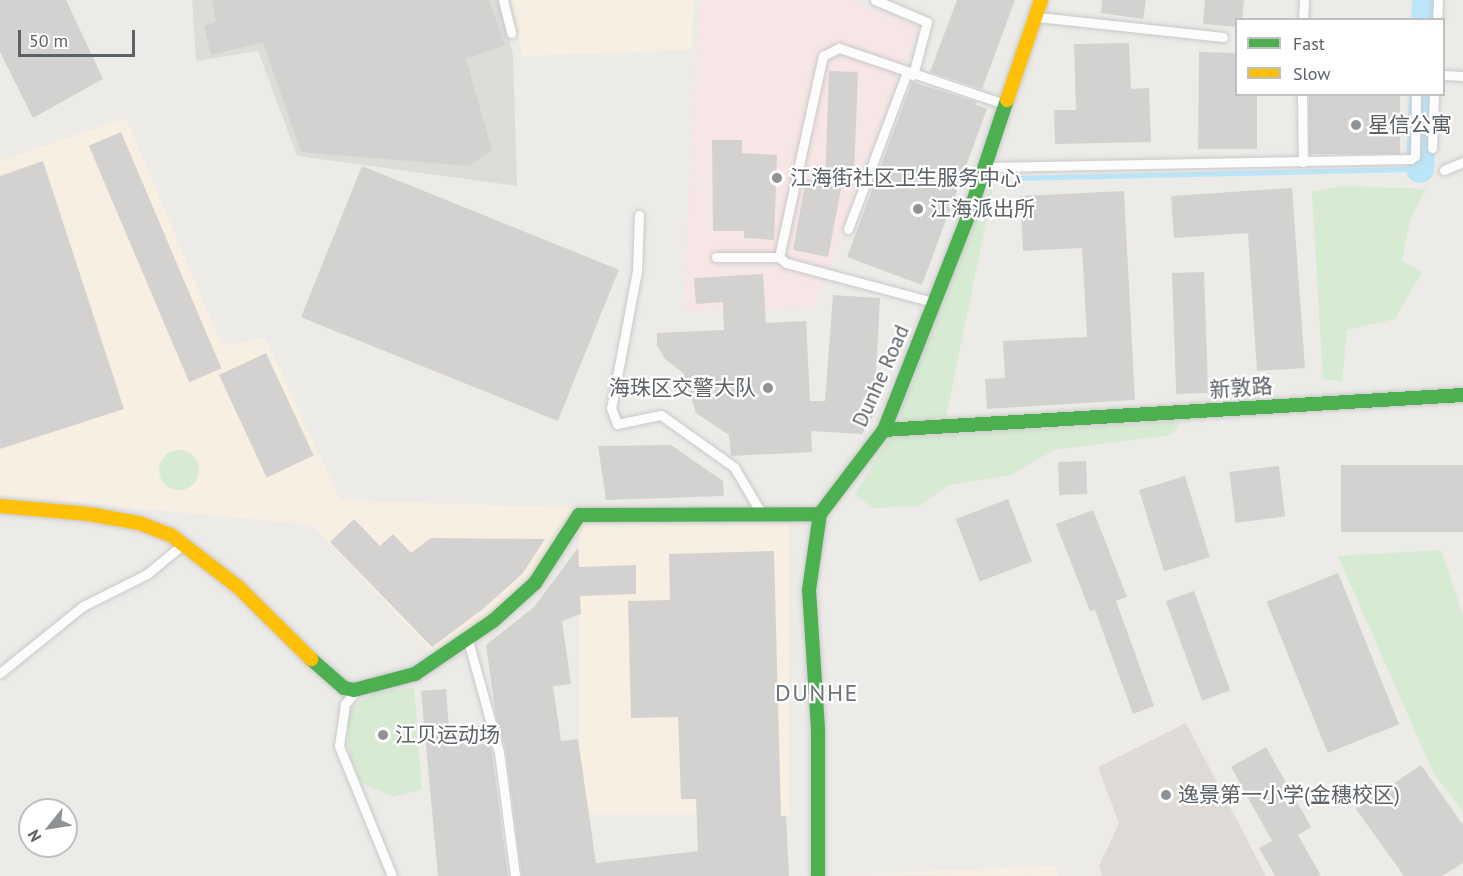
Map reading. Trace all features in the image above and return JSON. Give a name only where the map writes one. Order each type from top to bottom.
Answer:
[{"type":"street","name":"Dunhe Road","points":[[818,876],[818,729],[809,590],[820,514],[884,430],[935,303],[985,167],[1041,0]]},
{"type":"street","name":"新敦路","points":[[884,430],[1022,424],[1463,395]]},
{"type":"street","points":[[0,506],[139,524],[184,543],[238,586],[330,677],[344,688],[358,689],[415,674],[468,640],[535,583],[579,515],[820,514]]},
{"type":"lane","points":[[503,0],[511,33]]},
{"type":"lane","points":[[848,229],[910,74],[927,22],[875,0]]},
{"type":"lane","points":[[1303,18],[1304,0]]},
{"type":"lane","points":[[1437,18],[1438,0]]},
{"type":"lane","points":[[1036,16],[1223,37]]},
{"type":"lane","points":[[779,257],[823,56],[839,48],[1006,105]]},
{"type":"lane","points":[[1445,75],[1463,76]]},
{"type":"lane","points":[[1302,96],[1303,162]]},
{"type":"lane","points":[[985,167],[1411,159],[1415,156],[1416,96]]},
{"type":"lane","points":[[1432,148],[1434,96]]},
{"type":"lane","points":[[1444,170],[1463,162]]},
{"type":"lane","points":[[639,215],[637,271],[611,408],[617,424],[661,415],[734,467],[761,513]]},
{"type":"lane","points":[[716,257],[779,257],[786,263],[935,303]]},
{"type":"lane","points":[[0,673],[84,606],[147,574],[184,543]]},
{"type":"lane","points":[[468,640],[500,752],[515,876]]},
{"type":"lane","points":[[358,689],[345,704],[339,746],[392,876]]},
{"type":"shaded area","points":[[192,0],[500,0],[513,56],[517,186],[297,156],[258,51],[196,61]]},
{"type":"shaded area","points":[[511,0],[694,0],[691,50],[522,56]]},
{"type":"shaded area","name":"江海街社区卫生服务中心","points":[[699,0],[850,0],[918,28],[814,308],[683,312]]},
{"type":"shaded area","points":[[126,118],[222,346],[265,337],[340,500],[577,508],[521,595],[439,659],[312,525],[0,495],[0,161]]},
{"type":"shaded area","points":[[579,525],[789,525],[789,815],[579,815]]},
{"type":"shaded area","name":"逸景第一小学(金穗校区)","points":[[1186,723],[1266,876],[1102,876],[1099,866],[1119,823],[1098,767]]},
{"type":"shaded area","points":[[1057,866],[1057,876],[846,874],[881,873]]},
{"type":"green space","points":[[994,183],[946,417],[904,423],[899,415],[974,214]]},
{"type":"green space","points":[[1342,186],[1426,189],[1410,220],[1402,261],[1422,272],[1395,319],[1347,330],[1342,382],[1323,379],[1312,192]]},
{"type":"green space","points":[[1183,421],[1171,435],[1054,450],[1011,475],[949,485],[919,506],[873,508],[855,494],[889,438]]},
{"type":"green space","points":[[179,450],[187,451],[193,456],[198,462],[198,478],[193,484],[187,489],[179,490],[171,489],[165,484],[160,478],[159,470],[160,462],[165,456],[171,451]]},
{"type":"green space","points":[[1441,550],[1463,616],[1463,812],[1433,772],[1338,556]]},
{"type":"green space","name":"江贝运动场","points":[[414,688],[422,789],[393,797],[362,783],[350,759],[347,711],[375,692]]},
{"type":"building","points":[[0,0],[66,0],[103,79],[33,118],[0,52]]},
{"type":"building","points":[[212,0],[489,0],[505,45],[466,59],[492,150],[469,166],[301,152],[263,42],[211,55],[204,26],[216,22]]},
{"type":"building","points":[[957,0],[1015,0],[982,89],[930,72]]},
{"type":"building","points":[[1102,0],[1146,0],[1143,19],[1101,13]]},
{"type":"building","points":[[1205,0],[1244,0],[1242,18],[1235,18],[1235,27],[1203,24]]},
{"type":"building","points":[[1129,43],[1131,89],[1149,88],[1151,142],[1055,144],[1054,110],[1076,110],[1074,44]]},
{"type":"building","points":[[1199,52],[1235,53],[1235,96],[1257,96],[1257,149],[1198,149]]},
{"type":"building","points":[[829,71],[858,72],[854,174],[844,174],[828,257],[793,250],[806,179],[825,183]]},
{"type":"building","points":[[912,82],[977,102],[976,105],[987,109],[922,285],[847,257]]},
{"type":"building","name":"星信公寓","points":[[1309,96],[1400,96],[1400,154],[1309,154]]},
{"type":"building","points":[[121,132],[221,369],[189,382],[89,146]]},
{"type":"building","points":[[712,140],[742,140],[742,153],[777,155],[774,240],[744,238],[744,231],[713,231]]},
{"type":"building","points":[[43,161],[124,409],[0,449],[0,176]]},
{"type":"building","points":[[362,166],[619,270],[558,421],[301,317]]},
{"type":"building","points":[[1292,188],[1305,368],[1257,371],[1248,233],[1174,238],[1171,196]]},
{"type":"building","points":[[1124,191],[1135,400],[987,409],[985,379],[1005,378],[1003,341],[1087,337],[1082,248],[1023,251],[1020,196]]},
{"type":"building","points":[[1204,272],[1208,393],[1176,394],[1172,273]]},
{"type":"building","points":[[763,274],[766,323],[806,321],[810,401],[825,401],[833,295],[880,298],[874,414],[862,434],[811,431],[812,452],[731,456],[729,435],[696,413],[683,373],[665,359],[657,345],[657,333],[724,330],[723,302],[696,304],[694,278]]},
{"type":"building","points":[[266,353],[314,455],[267,477],[219,375]]},
{"type":"building","points":[[671,445],[723,481],[724,496],[606,500],[598,446]]},
{"type":"building","points":[[1086,461],[1087,494],[1059,495],[1058,462]]},
{"type":"building","points":[[1341,465],[1463,465],[1463,532],[1341,532]]},
{"type":"building","points":[[1279,466],[1285,517],[1236,523],[1229,472]]},
{"type":"building","points":[[1185,476],[1210,557],[1164,571],[1139,490]]},
{"type":"building","points":[[1008,499],[1032,562],[980,582],[956,519]]},
{"type":"building","points":[[1093,510],[1127,597],[1116,601],[1154,706],[1133,714],[1095,610],[1090,611],[1056,524]]},
{"type":"building","points":[[354,519],[380,546],[393,534],[411,553],[431,538],[545,539],[523,573],[483,609],[432,647],[330,542]]},
{"type":"building","points":[[578,548],[579,567],[636,565],[636,594],[580,596],[581,614],[562,621],[571,684],[553,686],[561,741],[578,739],[596,863],[698,851],[696,799],[681,799],[678,717],[631,718],[628,601],[670,600],[669,554],[774,551],[781,816],[786,816],[789,876],[522,876],[506,751],[496,716],[486,645],[534,607]]},
{"type":"building","points":[[1338,573],[1399,724],[1328,753],[1267,602]]},
{"type":"building","points":[[1194,591],[1230,691],[1202,701],[1166,601]]},
{"type":"building","points":[[446,689],[449,729],[485,726],[492,753],[508,876],[438,876],[421,691]]},
{"type":"building","points":[[1266,747],[1311,827],[1298,835],[1321,876],[1275,876],[1259,848],[1272,841],[1231,767]]},
{"type":"building","points":[[1421,765],[1463,825],[1463,863],[1442,876],[1404,876],[1356,809]]},
{"type":"waterway","points":[[1425,18],[1426,0]]},
{"type":"waterway","points":[[1420,169],[1423,96]]},
{"type":"waterway","points":[[1016,178],[1420,169]]},
{"type":"traffic: fast","points":[[818,876],[818,729],[809,590],[820,514],[884,430],[968,217],[1007,100]]},
{"type":"traffic: fast","points":[[884,430],[1463,395]]},
{"type":"traffic: fast","points":[[311,659],[344,688],[354,690],[415,674],[493,621],[535,583],[579,515],[820,514]]},
{"type":"traffic: slow","points":[[1007,100],[1041,0]]},
{"type":"traffic: slow","points":[[0,506],[89,514],[139,523],[171,535],[238,587],[311,659]]},
{"type":"place","name":"星信公寓","points":[[1356,125]]},
{"type":"place","name":"江海街社区卫生服务中心","points":[[777,178]]},
{"type":"place","name":"江海派出所","points":[[918,209]]},
{"type":"place","name":"海珠区交警大队","points":[[768,388]]},
{"type":"place","name":"江贝运动场","points":[[383,735]]},
{"type":"place","name":"逸景第一小学(金穗校区)","points":[[1166,795]]},
{"type":"district","name":"DUNHE","points":[[817,693]]}]
